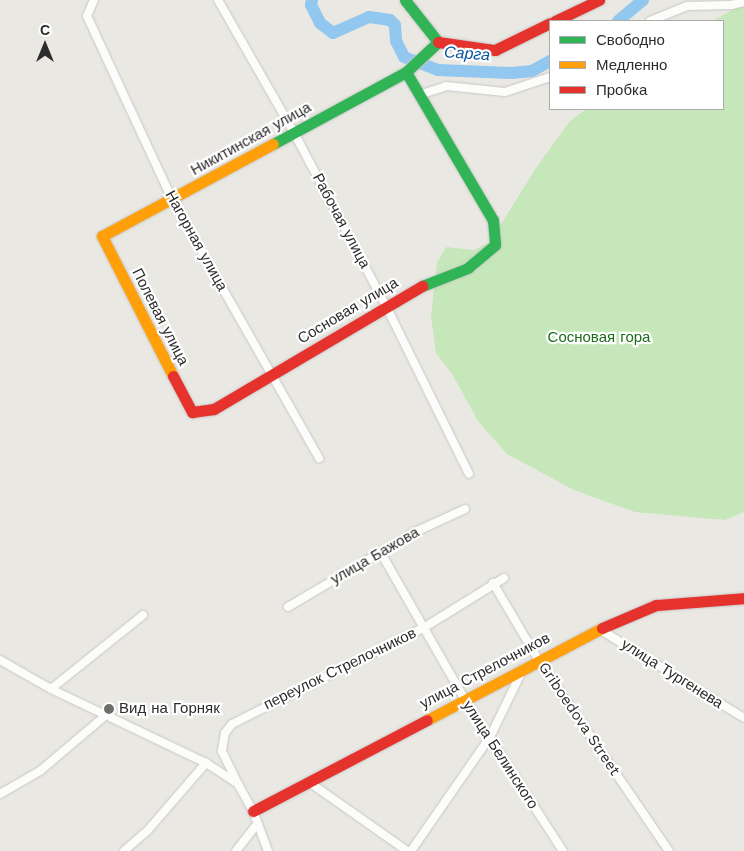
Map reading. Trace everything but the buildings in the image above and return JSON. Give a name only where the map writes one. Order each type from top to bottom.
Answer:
[{"type":"street","name":"Нагорная улица","points":[[94,0],[87,16],[173,201],[319,458]]},
{"type":"street","name":"Рабочая улица","points":[[218,0],[293,131],[386,306],[469,474]]},
{"type":"street","points":[[405,0],[438,42],[495,50],[549,23]]},
{"type":"street","points":[[556,20],[599,0]]},
{"type":"street","points":[[652,20],[687,6],[744,2]]},
{"type":"street","points":[[438,42],[414,66],[420,95],[446,86],[505,92],[549,77]]},
{"type":"street","name":"Никитинская улица","points":[[102,236],[173,201],[293,131],[414,66]]},
{"type":"street","name":"Сосновая улица","points":[[192,412],[214,409],[417,288],[480,260],[496,245],[493,220],[420,95]]},
{"type":"street","name":"Полевая улица","points":[[102,236],[192,412]]},
{"type":"street","name":"улица Бажова","points":[[288,607],[381,553],[465,509]]},
{"type":"street","name":"улица Белинского","points":[[381,553],[464,698],[563,851]]},
{"type":"street","name":"переулок Стрелочников","points":[[268,851],[253,811],[222,751],[225,733],[232,724],[425,627],[493,583],[504,578]]},
{"type":"street","name":"Griboedova Street","points":[[493,583],[538,659],[669,851]]},
{"type":"street","name":"улица Стрелочников","points":[[253,811],[538,659],[599,629],[656,605],[744,598]]},
{"type":"street","points":[[51,689],[143,615]]},
{"type":"street","name":"улица Тургенева","points":[[599,629],[744,718]]},
{"type":"street","points":[[0,660],[51,689],[206,763],[238,784]]},
{"type":"street","points":[[309,782],[409,851],[490,737],[526,666]]},
{"type":"street","points":[[0,794],[40,771],[106,715]]},
{"type":"street","points":[[124,851],[148,830],[206,763]]},
{"type":"street","points":[[236,851],[257,824]]},
{"type":"green space","name":"Сосновая гора","points":[[744,4],[744,512],[725,520],[635,512],[574,490],[507,454],[478,421],[452,374],[436,353],[431,316],[437,263],[446,247],[474,250],[490,242],[536,168],[570,121],[585,110],[724,110],[724,20],[714,20]]},
{"type":"waterway","name":"Сарга","points":[[312,0],[311,5],[320,23],[333,33],[369,17],[390,20],[395,25],[396,41],[404,57],[438,70],[512,73],[532,71],[549,62]]},
{"type":"waterway","name":"Сарга","points":[[619,20],[643,0]]},
{"type":"traffic: fast","points":[[405,0],[438,42]]},
{"type":"traffic: fast","points":[[273,144],[406,72],[438,42]]},
{"type":"traffic: fast","points":[[406,72],[493,220],[495,245],[468,268],[422,286]]},
{"type":"traffic: slow","points":[[173,376],[102,236],[273,144]]},
{"type":"traffic: slow","points":[[427,720],[602,628]]},
{"type":"traffic: jam","points":[[557,20],[599,0]]},
{"type":"traffic: jam","points":[[438,42],[495,50],[549,23]]},
{"type":"traffic: jam","points":[[173,376],[192,412],[214,409],[422,286]]},
{"type":"traffic: jam","points":[[602,628],[656,605],[744,598]]},
{"type":"traffic: jam","points":[[253,811],[427,720]]},
{"type":"place","name":"Вид на Горняк","points":[[109,709]]}]
